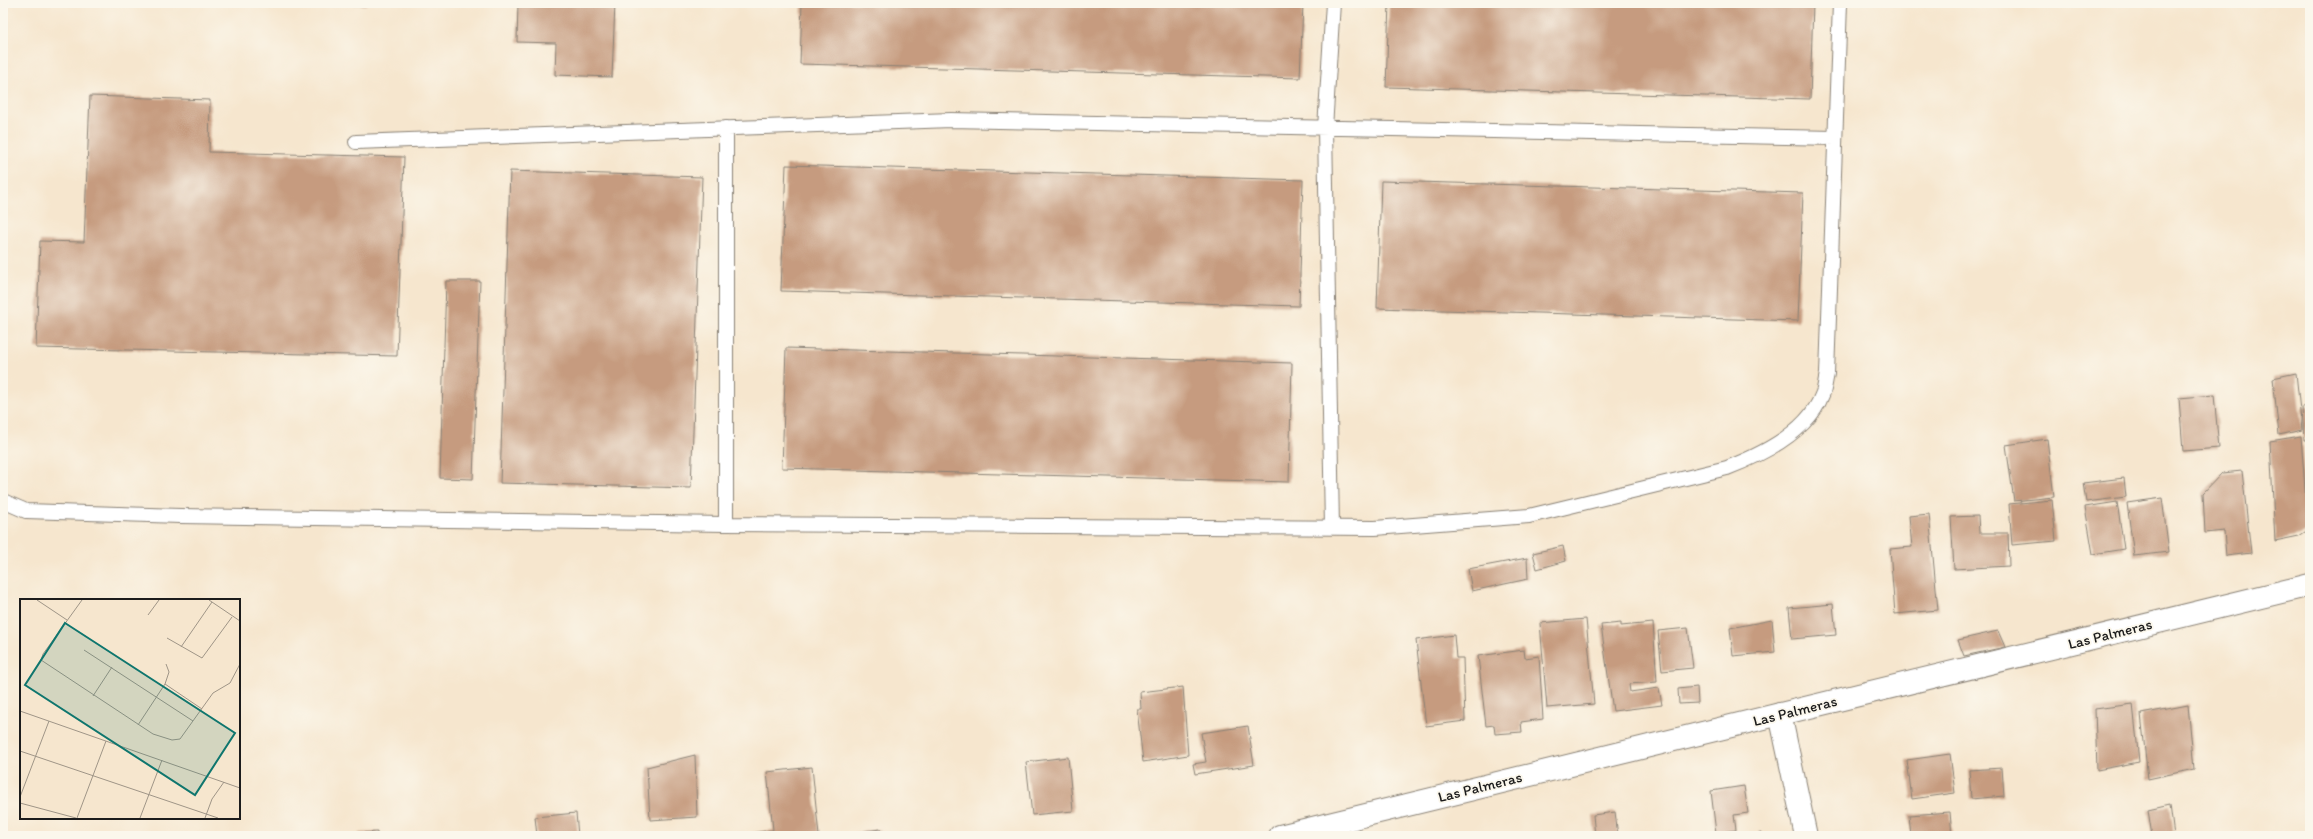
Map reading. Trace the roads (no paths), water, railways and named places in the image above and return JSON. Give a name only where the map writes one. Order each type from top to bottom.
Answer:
[{"type":"street","name":"Las Palmeras","points":[[1280,836],[2310,585]]},
{"type":"street","points":[[1780,714],[1806,836]]},
{"type":"lane","points":[[1332,528],[1326,128],[1333,3]]},
{"type":"lane","points":[[3,501],[26,511],[180,516],[726,524],[1376,528],[1529,516],[1727,468],[1757,457],[1774,447],[1809,417],[1822,396],[1827,374],[1840,3]]},
{"type":"lane","points":[[356,142],[951,120],[1835,138]]},
{"type":"lane","points":[[726,128],[726,524]]}]
